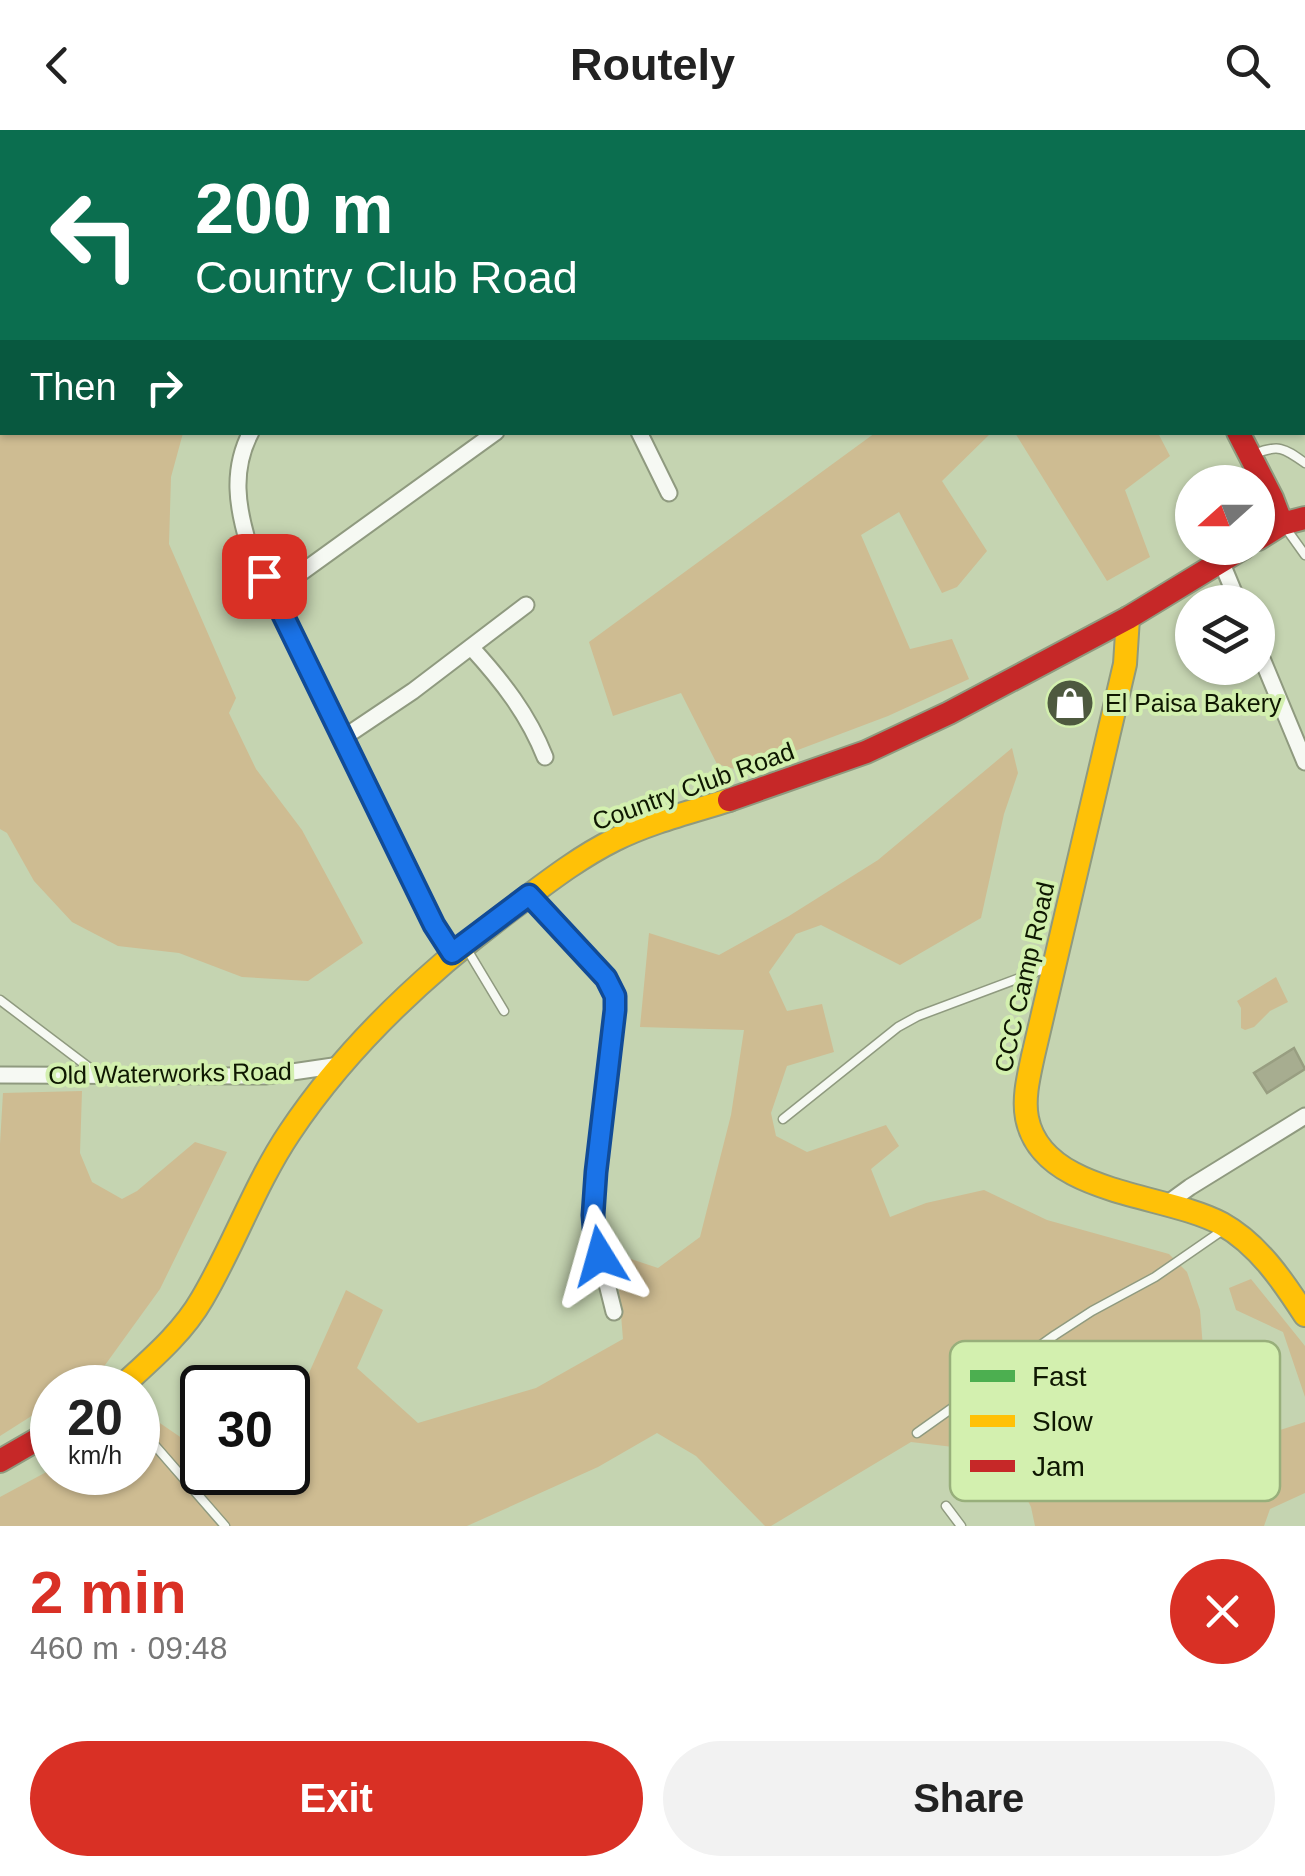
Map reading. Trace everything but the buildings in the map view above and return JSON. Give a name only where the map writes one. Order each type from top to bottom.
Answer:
[{"type":"street","points":[[251,435],[238,471],[238,504],[249,546],[434,925],[458,948]]},
{"type":"street","points":[[273,593],[492,435]]},
{"type":"street","points":[[640,435],[669,492]]},
{"type":"street","points":[[1240,435],[1272,498],[1294,521]]},
{"type":"street","name":"Country Club Road","points":[[145,1365],[201,1302],[263,1178],[290,1132],[340,1065],[458,948],[573,863],[616,838],[866,752],[1128,618],[1214,565]]},
{"type":"street","points":[[344,738],[526,605]]},
{"type":"street","name":"CCC Camp Road","points":[[1128,618],[1125,664],[1028,1086],[1028,1120],[1033,1138],[1050,1159],[1075,1175],[1201,1214],[1227,1227],[1259,1254],[1305,1315]]},
{"type":"street","points":[[472,647],[512,695],[545,756]]},
{"type":"street","points":[[1273,685],[1305,762]]},
{"type":"street","points":[[529,895],[598,968],[615,996],[593,1215],[614,1312]]},
{"type":"street","name":"Old Waterworks Road","points":[[0,1076],[265,1076],[340,1065]]},
{"type":"street","points":[[1168,1204],[1305,1116]]},
{"type":"street","points":[[0,1460],[30,1443]]},
{"type":"lane","points":[[1250,456],[1269,448],[1285,448],[1305,464]]},
{"type":"lane","points":[[1294,521],[1305,555]]},
{"type":"lane","points":[[458,948],[504,1012]]},
{"type":"lane","points":[[783,1118],[898,1026],[1053,966]]},
{"type":"lane","points":[[0,1000],[99,1075]]},
{"type":"lane","points":[[1046,1341],[1156,1277],[1227,1227]]},
{"type":"lane","points":[[917,1433],[950,1409]]},
{"type":"lane","points":[[160,1451],[225,1526]]},
{"type":"lane","points":[[946,1506],[962,1526]]},
{"type":"shaded area","points":[[0,435],[182,435],[171,477],[169,544],[236,698],[229,713],[256,769],[302,830],[363,943],[308,981],[242,977],[179,953],[118,946],[72,922],[34,881],[7,833],[0,829]]},
{"type":"shaded area","points":[[872,435],[989,435],[942,481],[987,551],[957,587],[942,593],[899,512],[861,535],[910,649],[952,639],[969,679],[888,716],[742,771],[717,764],[681,693],[613,716],[589,642]]},
{"type":"shaded area","points":[[1016,435],[1159,435],[1170,456],[1125,490],[1150,557],[1107,581]]},
{"type":"shaded area","points":[[1012,748],[1018,773],[1004,814],[981,918],[900,965],[821,925],[796,934],[769,972],[787,1011],[822,1004],[834,1052],[787,1066],[771,1113],[776,1136],[807,1152],[886,1125],[899,1146],[871,1169],[890,1217],[926,1203],[984,1190],[1047,1220],[1169,1254],[1187,1272],[1200,1310],[1202,1341],[950,1341],[950,1447],[911,1442],[771,1526],[765,1526],[696,1456],[657,1433],[598,1467],[467,1526],[0,1526],[0,1497],[30,1481],[30,1495],[160,1495],[160,1423],[180,1437],[180,1495],[310,1495],[310,1371],[346,1290],[383,1310],[357,1368],[418,1423],[536,1388],[623,1339],[616,1254],[658,1268],[700,1237],[731,1115],[744,1030],[640,1027],[649,933],[719,955],[878,860]]},
{"type":"shaded area","points":[[1276,977],[1288,1002],[1270,1011],[1254,1027],[1241,1028],[1237,1001]]},
{"type":"shaded area","points":[[82,1091],[80,1153],[92,1182],[122,1199],[195,1142],[227,1152],[160,1289],[105,1365],[30,1365],[30,1417],[0,1436],[0,1144],[3,1093]]},
{"type":"shaded area","points":[[1251,1279],[1305,1346],[1305,1397],[1283,1332],[1236,1310],[1229,1288]]},
{"type":"shaded area","points":[[1305,1422],[1305,1493],[1270,1509],[1264,1526],[1035,1526],[1028,1501],[1280,1501],[1280,1430]]},
{"type":"traffic: slow","points":[[1128,618],[1125,664],[1030,1071],[1027,1118],[1037,1143],[1056,1163],[1080,1177],[1198,1214],[1235,1232],[1269,1264],[1305,1315]]},
{"type":"traffic: slow","points":[[144,1365],[194,1312],[290,1132],[341,1065],[398,1004],[493,923],[591,853],[642,828],[729,800]]},
{"type":"traffic: jam","points":[[1240,435],[1282,524]]},
{"type":"traffic: jam","points":[[1275,528],[1305,518]]},
{"type":"traffic: jam","points":[[729,800],[866,752],[949,713],[1128,618],[1215,565]]},
{"type":"traffic: jam","points":[[0,1461],[30,1444]]},
{"type":"place","name":"El Paisa Bakery","points":[[1070,703]]},
{"type":"route","points":[[264,576],[434,925],[452,953],[529,895],[610,983],[615,1010],[593,1215],[600,1256]]}]
